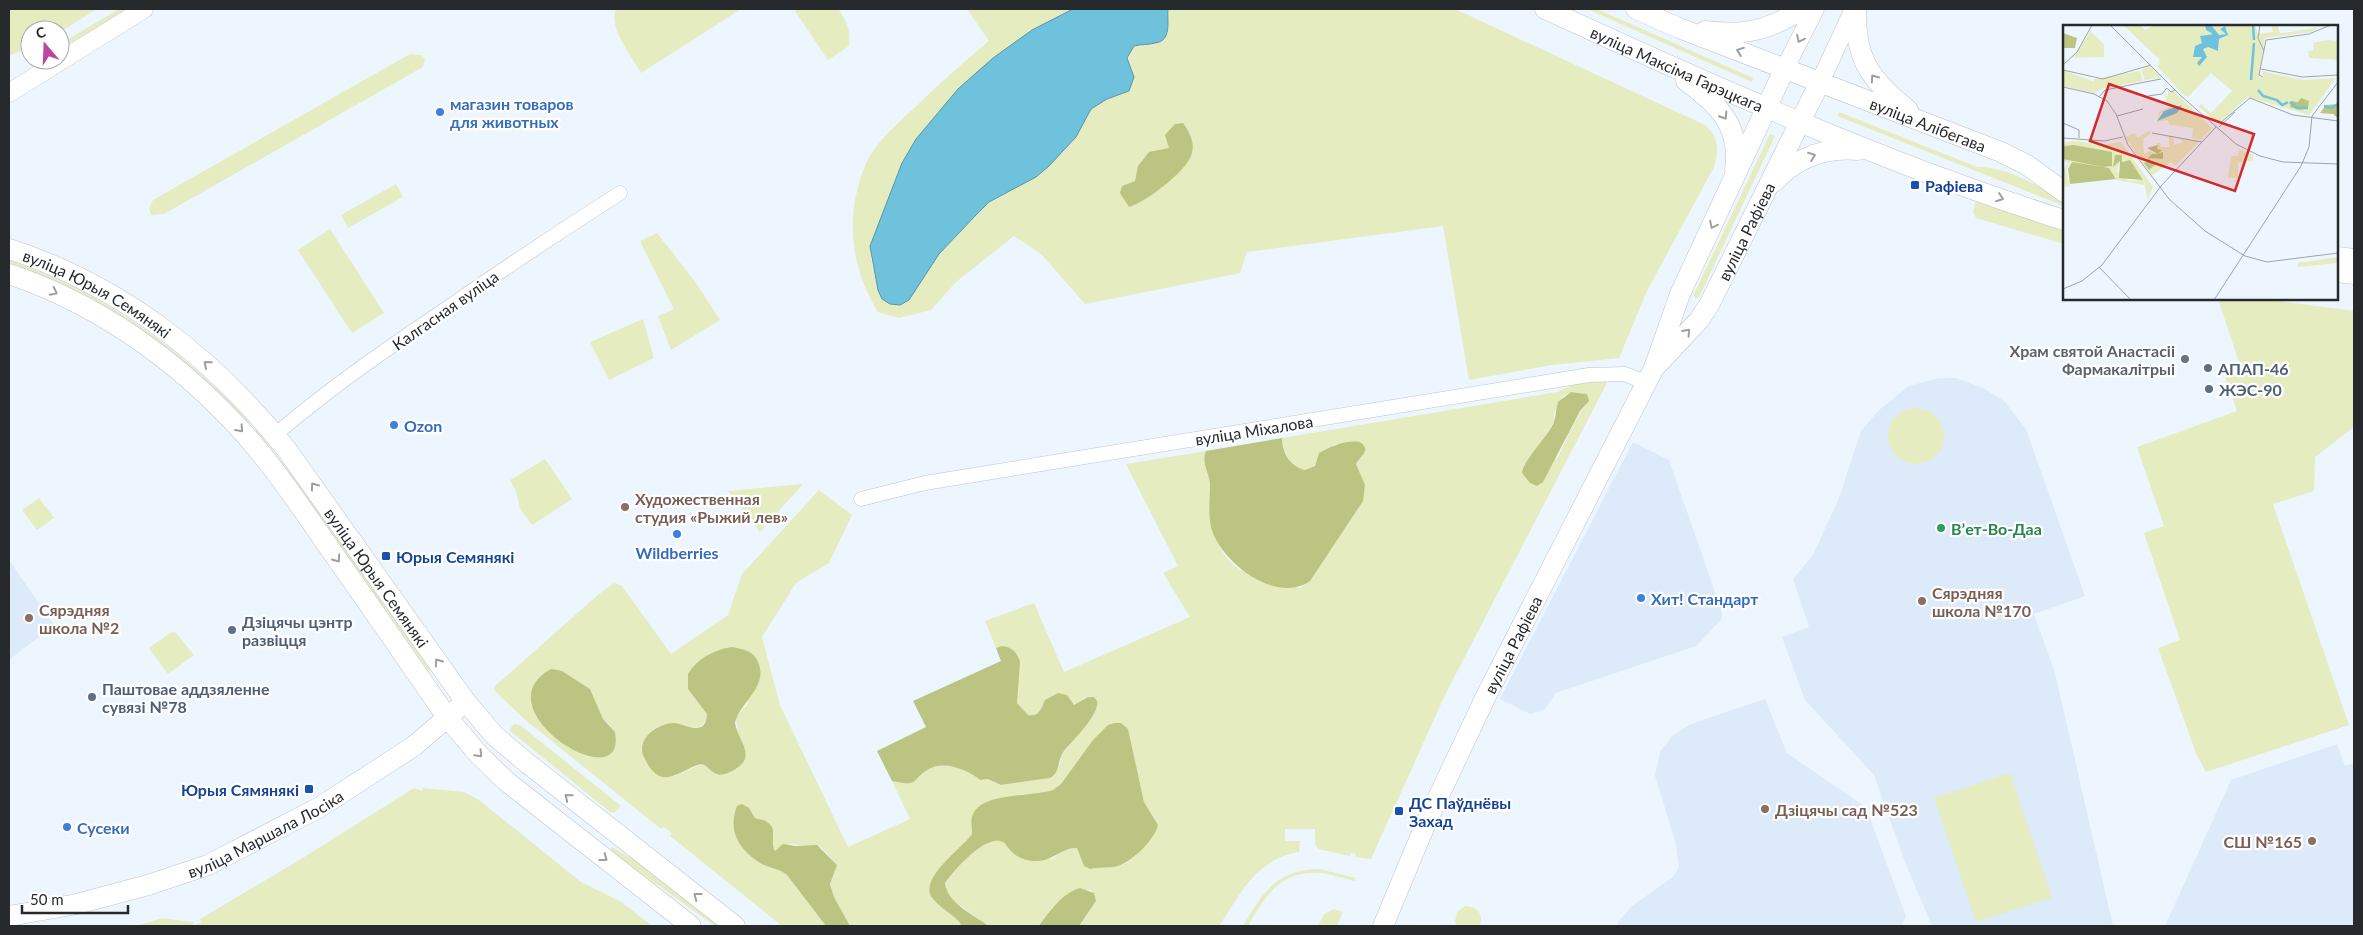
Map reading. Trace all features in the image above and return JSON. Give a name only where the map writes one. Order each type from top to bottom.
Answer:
[{"type":"main road","name":"вуліца Максіма Гарэцкага","points":[[1545,9],[1660,62],[1774,111]]},
{"type":"main road","points":[[1636,9],[1679,28],[1785,68]]},
{"type":"main road","points":[[1679,28],[1726,34],[1745,33],[1779,24],[1803,9]]},
{"type":"main road","points":[[1855,9],[1858,45],[1870,73],[1879,86],[1923,122]]},
{"type":"main road","points":[[1660,62],[1700,91],[1719,108],[1728,122],[1732,131],[1737,156],[1734,181]]},
{"type":"main road","name":"вуліца Алібегава","points":[[1785,68],[2001,152],[2027,165],[2063,191]]},
{"type":"main road","name":"вуліца Рафіева","points":[[1383,926],[1426,823],[1487,694],[1650,376],[1680,294],[1734,181],[1774,111],[1785,68]]},
{"type":"main road","name":"вуліца Рафіева","points":[[1650,376],[1699,320],[1709,305],[1820,82]]},
{"type":"main road","points":[[1774,111],[1872,152],[2063,220]]},
{"type":"main road","points":[[1762,197],[1786,170],[1807,157],[1838,149],[1872,152]]},
{"type":"main road","name":"вуліца Юрыя Семянякі","points":[[9,249],[90,283],[158,325],[215,371],[275,435],[314,486],[466,702],[495,736],[735,926]]},
{"type":"main road","points":[[2338,257],[2354,259]]},
{"type":"main road","points":[[2338,272],[2354,274]]},
{"type":"main road","name":"вуліца Юрыя Семянякі","points":[[9,274],[76,303],[136,338],[175,367],[225,413],[287,488],[447,717],[479,755],[506,780],[691,926]]},
{"type":"main road","name":"вуліца Маршала Лосіка","points":[[9,916],[77,904],[148,885],[208,865],[320,807],[414,746],[466,702]]},
{"type":"street","points":[[9,93],[144,9]]},
{"type":"street","points":[[1785,68],[1815,9]]},
{"type":"street","points":[[1820,82],[1855,9]]},
{"type":"street","name":"Калгасная вуліца","points":[[275,435],[312,404],[404,337],[620,193]]},
{"type":"street","name":"вуліца Міхалова","points":[[862,499],[935,482],[1589,375],[1625,374],[1650,376]]},
{"type":"shaded area","points":[[1939,378],[1956,378],[1983,388],[2004,401],[2026,429],[2085,596],[2034,614],[2055,673],[2113,926],[1932,926],[1905,862],[1874,775],[1805,700],[1782,637],[1809,627],[1793,579],[1813,555],[1839,498],[1861,431],[1878,411],[1909,386]]},
{"type":"shaded area","points":[[1633,442],[1669,460],[1722,612],[1722,619],[1696,646],[1556,693],[1545,709],[1530,714],[1500,699]]},
{"type":"shaded area","name":"Сярэдняя школа №2","points":[[9,560],[54,625],[9,660]]},
{"type":"shaded area","name":"Дзіцячы сад №523","points":[[1765,699],[1787,753],[1863,805],[1868,813],[1906,916],[1901,926],[1618,926],[1618,922],[1632,906],[1673,877],[1679,867],[1676,844],[1655,776],[1660,752],[1672,736],[1691,724]]},
{"type":"shaded area","points":[[2337,744],[2345,766],[2354,763],[2354,926],[2165,926],[2231,780]]},
{"type":"green space","points":[[9,9],[97,9],[70,26],[70,20],[20,20],[20,51],[9,56]]},
{"type":"green space","points":[[119,9],[129,9],[70,43],[70,38]]},
{"type":"green space","points":[[616,9],[741,9],[641,73],[618,33],[614,17]]},
{"type":"green space","points":[[799,9],[838,9],[848,26],[849,46],[828,60],[795,11]]},
{"type":"green space","points":[[967,9],[1073,9],[1032,30],[993,58],[958,89],[916,139],[895,180],[871,259],[878,290],[928,271],[939,254],[989,202],[1036,177],[1070,145],[1091,109],[1107,99],[1123,94],[1134,77],[1128,61],[1131,50],[1134,46],[1150,44],[1168,33],[1168,9],[1455,9],[1705,125],[1713,134],[1717,144],[1717,155],[1714,167],[1647,291],[1619,358],[1552,365],[1469,380],[1443,226],[1247,252],[1240,273],[1085,304],[1041,254],[1014,236],[956,282],[931,310],[899,318],[878,312],[861,277],[856,259],[854,240],[855,203],[865,166],[879,143],[892,129],[989,41]],"holes":[[[1169,148],[1129,207],[1122,186],[1135,181],[1139,166],[1145,157],[1154,152]]]},
{"type":"green space","points":[[1587,9],[1597,9],[1753,78],[1752,82]]},
{"type":"green space","points":[[410,54],[421,55],[425,59],[423,67],[164,214],[151,215],[149,208],[153,200]]},
{"type":"green space","points":[[1839,112],[1977,167],[2001,170],[2012,174],[2063,200],[2063,206],[1837,116]]},
{"type":"green space","points":[[1183,123],[1193,143],[1191,156],[1187,163],[1164,186],[1129,207],[1120,193],[1122,186],[1135,181],[1138,166],[1149,152],[1169,148],[1165,135],[1175,124]]},
{"type":"green space","points":[[1770,134],[1775,136],[1699,297],[1695,299],[1694,294]]},
{"type":"green space","points":[[396,184],[403,197],[348,228],[341,215]]},
{"type":"green space","points":[[1976,202],[2063,228],[2063,244],[1976,218],[1973,212]]},
{"type":"green space","points":[[330,229],[384,313],[352,333],[298,250]]},
{"type":"green space","points":[[657,233],[696,283],[720,320],[671,350],[658,316],[674,309],[640,241]]},
{"type":"green space","points":[[9,260],[44,273],[77,289],[109,306],[139,326],[197,370],[250,422],[248,423],[196,372],[138,328],[76,292],[43,276],[9,263]]},
{"type":"green space","points":[[2218,300],[2271,300],[2354,311],[2354,427],[2315,457],[2314,491],[2273,504],[2349,725],[2206,772],[2196,753],[2158,648],[2180,640],[2144,533],[2164,526],[2137,447],[2237,411],[2225,377],[2242,371]]},
{"type":"green space","points":[[643,319],[654,358],[609,380],[590,342]]},
{"type":"green space","points":[[1608,381],[1445,695],[1371,859],[1355,857],[1356,854],[1351,853],[1350,856],[1318,849],[1315,843],[1315,829],[1285,829],[1285,841],[1300,841],[1299,852],[1271,862],[1260,870],[1251,879],[1219,926],[1079,926],[1096,901],[1091,890],[1073,890],[1052,907],[1039,926],[989,926],[955,902],[946,890],[945,883],[963,861],[988,843],[996,841],[1004,842],[1009,850],[1053,859],[1061,851],[1077,848],[1084,866],[1090,869],[1114,867],[1133,858],[1157,829],[1156,821],[1144,802],[1130,739],[1093,740],[1061,784],[1053,790],[1041,794],[1022,794],[971,820],[972,834],[930,883],[932,897],[962,926],[850,926],[834,897],[830,884],[837,865],[821,847],[789,844],[775,851],[772,846],[774,834],[768,822],[755,818],[752,812],[751,855],[787,875],[826,926],[782,926],[670,836],[672,833],[664,827],[661,829],[523,718],[494,690],[495,686],[614,583],[622,586],[671,654],[728,615],[742,574],[819,490],[852,515],[829,563],[796,583],[762,637],[780,705],[848,847],[910,819],[892,781],[911,783],[935,766],[956,767],[980,780],[988,779],[1001,785],[1050,778],[1060,764],[1061,756],[1077,736],[1091,696],[1084,698],[1076,705],[1072,704],[1069,698],[1042,705],[1038,714],[1028,715],[1017,703],[1019,657],[1009,648],[996,648],[985,621],[1034,603],[1064,672],[1190,617],[1163,573],[1178,566],[1126,464],[1206,451],[1204,460],[1210,484],[1212,518],[1214,530],[1222,551],[1229,560],[1243,571],[1300,588],[1319,567],[1335,537],[1361,477],[1356,464],[1363,455],[1361,442],[1335,444],[1319,453],[1315,466],[1305,470],[1288,458],[1282,444],[1282,438],[1557,392],[1579,382]],"holes":[[[1571,392],[1584,393],[1586,404],[1575,421],[1557,459],[1524,465],[1535,453],[1554,421],[1554,414],[1563,396]],[[732,647],[748,703],[736,718],[738,733],[712,771],[701,764],[675,776],[651,769],[641,750],[648,735],[657,727],[668,725],[698,727],[704,723],[707,714],[694,697],[711,653]],[[562,671],[590,689],[603,719],[610,725],[588,757],[562,742],[549,729],[531,704]]]},
{"type":"green space","points":[[1571,392],[1587,394],[1589,401],[1580,411],[1543,482],[1537,486],[1530,483],[1522,473],[1523,468],[1555,420],[1558,402]]},
{"type":"green space","points":[[1916,408],[1927,410],[1936,416],[1942,425],[1944,436],[1942,447],[1936,456],[1927,462],[1916,464],[1905,462],[1896,456],[1890,447],[1888,436],[1890,425],[1896,416],[1905,410]]},
{"type":"green space","points":[[256,429],[317,507],[431,670],[429,672],[383,606],[372,596],[318,514],[254,431]]},
{"type":"green space","points":[[1282,438],[1285,454],[1291,462],[1305,470],[1315,466],[1319,453],[1344,443],[1360,442],[1365,450],[1356,464],[1365,485],[1363,501],[1310,581],[1296,587],[1281,588],[1266,584],[1237,566],[1225,554],[1216,540],[1211,527],[1210,484],[1204,460],[1206,451]]},
{"type":"green space","points":[[545,459],[572,499],[532,525],[520,508],[516,491],[510,480]]},
{"type":"green space","points":[[803,484],[760,532],[728,491]]},
{"type":"green space","points":[[39,498],[54,518],[37,530],[22,510]]},
{"type":"green space","points":[[175,632],[194,655],[168,674],[149,648],[170,633]]},
{"type":"green space","points":[[1002,646],[1012,649],[1019,659],[1017,703],[1028,715],[1038,713],[1045,700],[1058,693],[1067,695],[1074,705],[1088,697],[1094,697],[1097,701],[1097,706],[1090,720],[1062,754],[1056,772],[1050,778],[1001,785],[988,779],[980,780],[956,767],[935,766],[911,783],[892,781],[877,751],[926,727],[913,701],[1001,661],[996,648]]},
{"type":"green space","points":[[732,647],[754,655],[760,671],[757,687],[738,715],[735,723],[745,749],[746,755],[744,760],[740,766],[732,771],[719,775],[701,764],[670,777],[657,775],[650,768],[642,752],[645,738],[652,731],[667,724],[674,723],[694,728],[703,726],[707,714],[688,689],[688,674],[701,659],[719,650]]},
{"type":"green space","points":[[551,669],[562,671],[590,689],[603,719],[615,732],[613,751],[600,757],[581,753],[560,742],[543,725],[532,706],[533,686]]},
{"type":"green space","points":[[1121,723],[1128,729],[1144,802],[1158,825],[1152,838],[1127,862],[1114,867],[1090,869],[1084,866],[1077,848],[1066,850],[1049,859],[1030,861],[1016,855],[1003,842],[988,843],[971,855],[955,870],[945,883],[951,897],[956,902],[989,926],[962,926],[934,901],[929,888],[932,880],[944,863],[972,834],[971,821],[978,807],[987,802],[1009,796],[1053,790],[1061,784],[1093,740],[1108,725]]},
{"type":"green space","points":[[514,724],[520,725],[621,806],[614,813],[610,812],[509,730]]},
{"type":"green space","points":[[2010,773],[2052,897],[1976,922],[1934,798]]},
{"type":"green space","points":[[414,788],[422,791],[423,788],[464,792],[479,800],[581,882],[620,901],[652,926],[194,926],[201,922],[200,919],[301,859]]},
{"type":"green space","points":[[742,804],[749,808],[755,818],[766,821],[771,825],[775,851],[783,844],[795,846],[817,845],[837,865],[830,884],[834,897],[850,926],[826,926],[787,875],[762,864],[747,853],[738,840],[734,824],[737,806]]},
{"type":"green space","points":[[612,847],[643,865],[721,926],[715,926],[610,851]]},
{"type":"green space","points":[[1319,869],[1356,878],[1355,881],[1329,874],[1307,873],[1285,880],[1268,895],[1248,926],[1243,926],[1264,893],[1272,885],[1292,874],[1304,870]]},
{"type":"green space","points":[[1080,888],[1094,893],[1096,901],[1079,926],[1039,926],[1062,898]]},
{"type":"green space","points":[[1465,906],[1476,909],[1479,912],[1481,922],[1479,926],[1457,926],[1455,921],[1457,912]]},
{"type":"green space","points":[[1334,909],[1343,912],[1337,926],[1318,926],[1324,914]]},
{"type":"green space","points":[[162,918],[193,922],[194,926],[136,926]]},
{"type":"water","points":[[1073,9],[1168,9],[1168,30],[1164,39],[1160,41],[1134,46],[1127,58],[1134,77],[1129,91],[1107,99],[1091,109],[1076,137],[1036,177],[989,202],[939,254],[909,300],[900,305],[890,304],[882,299],[878,290],[870,246],[902,163],[916,139],[958,89],[993,58],[1032,30]]},
{"type":"place","name":"магазин товаров для животных","points":[[440,112]]},
{"type":"place","name":"Рафіева","points":[[1915,185]]},
{"type":"place","name":"Храм святой Анастасіі Фармакалітрыі","points":[[2185,359]]},
{"type":"place","name":"АПАП-46","points":[[2208,368]]},
{"type":"place","name":"ЖЭС-90","points":[[2209,389]]},
{"type":"place","name":"Ozon","points":[[394,425]]},
{"type":"place","name":"Художественная студия «Рыжий лев»","points":[[625,507]]},
{"type":"place","name":"Вʼет-Во-Даа","points":[[1941,528]]},
{"type":"place","name":"Wildberries","points":[[677,534]]},
{"type":"place","name":"Юрыя Семянякі","points":[[386,556]]},
{"type":"place","name":"Хит! Стандарт","points":[[1641,598]]},
{"type":"place","name":"Сярэдняя школа №170","points":[[1922,601]]},
{"type":"place","name":"Сярэдняя школа №2","points":[[29,618]]},
{"type":"place","name":"Дзіцячы цэнтр развіцця","points":[[232,630]]},
{"type":"place","name":"Паштовае аддзяленне сувязі №78","points":[[92,697]]},
{"type":"place","name":"Юрыя Сямянякі","points":[[309,789]]},
{"type":"place","name":"Дзіцячы сад №523","points":[[1765,809]]},
{"type":"place","name":"ДС Паўднёвы Захад","points":[[1399,811]]},
{"type":"place","name":"Сусеки","points":[[67,827]]},
{"type":"place","name":"СШ №165","points":[[2312,841]]}]
